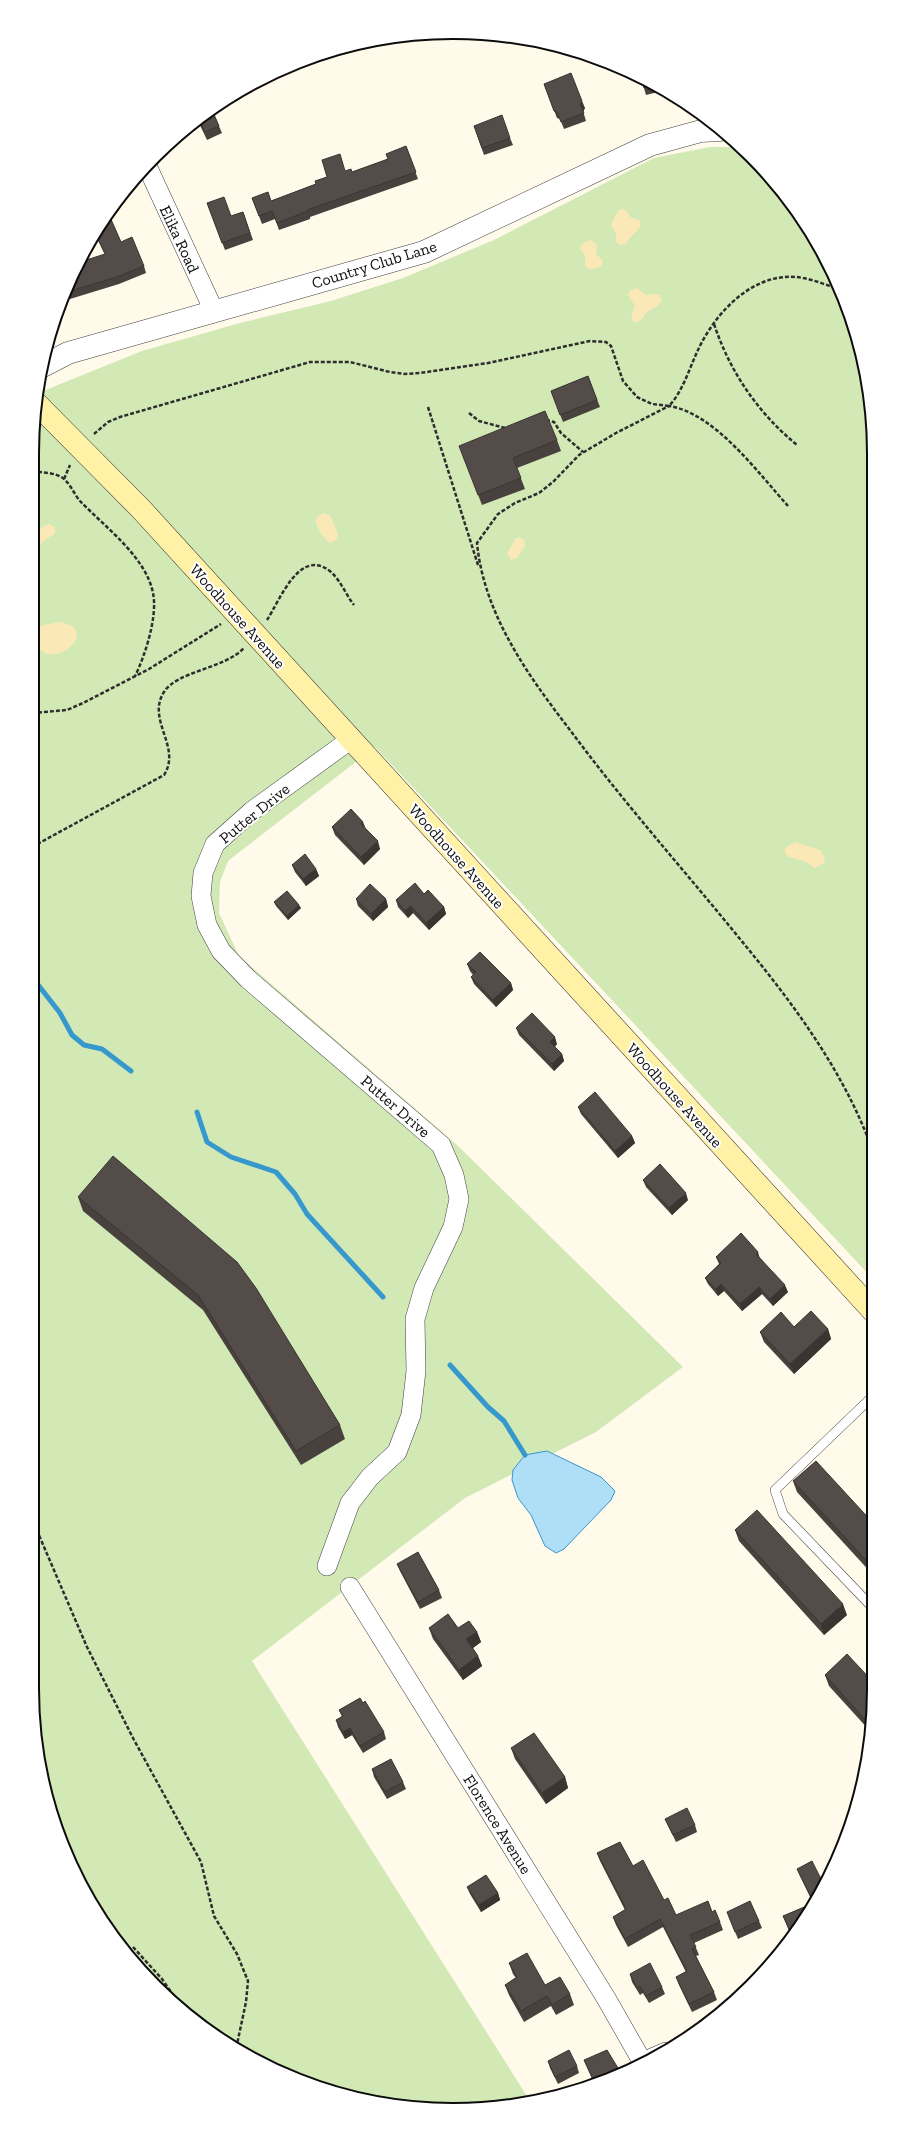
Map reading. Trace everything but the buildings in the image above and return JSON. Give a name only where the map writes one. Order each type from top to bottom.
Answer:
[{"type":"main road","name":"Woodhouse Avenue","points":[[42,409],[141,509],[350,740],[867,1304]]},
{"type":"street","name":"Country Club Lane","points":[[49,362],[68,354],[214,311],[424,252],[650,145],[701,131],[712,130]]},
{"type":"street","name":"Elika Road","points":[[149,172],[214,311]]},
{"type":"street","name":"Putter Drive","points":[[327,1566],[350,1503],[370,1477],[396,1452],[411,1415],[416,1371],[415,1319],[424,1288],[453,1227],[459,1199],[454,1174],[441,1145],[248,979],[221,951],[207,925],[202,896],[203,873],[215,844],[252,811],[350,740]]},
{"type":"street","name":"Florence Avenue","points":[[350,1587],[606,1998],[640,2058]]},
{"type":"lane","points":[[867,1402],[775,1490],[783,1514],[867,1602]]},
{"type":"path","points":[[482,574],[477,543],[498,514],[514,503],[539,493],[553,482],[567,465],[583,452],[669,406],[680,393],[701,343],[713,324],[735,300],[746,291],[771,279],[784,277],[802,278],[831,286]]},
{"type":"path","points":[[713,324],[721,344],[741,383],[766,416],[797,445]]},
{"type":"path","points":[[64,479],[80,448],[99,428],[120,417],[310,362],[350,362],[390,372],[420,373],[488,363],[590,341],[606,342],[611,346],[623,381],[637,397],[652,404],[669,406],[688,412],[717,431],[788,506]]},
{"type":"path","points":[[428,407],[437,440],[462,508],[470,542],[499,622],[548,702],[588,756],[750,951],[800,1017],[840,1080],[867,1138]]},
{"type":"path","points":[[469,413],[479,421],[510,429]]},
{"type":"path","points":[[543,420],[548,419],[554,422],[561,433],[583,452]]},
{"type":"path","points":[[39,472],[57,475],[64,479],[79,500],[123,544],[145,571],[152,585],[154,608],[152,622],[144,654],[136,676]]},
{"type":"path","points":[[39,843],[164,774],[169,767],[171,757],[161,724],[160,701],[163,693],[176,681],[230,660],[238,654],[256,636],[288,583],[298,573],[306,567],[319,566],[331,573],[354,605]]},
{"type":"path","points":[[39,712],[67,710],[136,676],[200,638],[236,613]]},
{"type":"path","points":[[39,1535],[87,1647],[134,1740],[201,1862],[214,1916],[237,1954],[248,1980],[246,2002],[237,2042]]},
{"type":"path","points":[[133,1947],[162,1979],[171,1992]]},
{"type":"green space","points":[[710,147],[732,147],[746,160],[781,201],[812,246],[845,320],[859,372],[866,426],[867,453],[867,1273],[375,747],[228,861],[220,882],[219,913],[239,956],[457,1145],[683,1367],[596,1432],[465,1498],[252,1661],[527,2096],[480,2102],[453,2103],[399,2099],[346,2089],[320,2081],[270,2060],[246,2048],[223,2033],[180,2000],[160,1982],[125,1941],[94,1896],[61,1822],[47,1770],[40,1716],[39,1689],[39,453],[43,399],[44,390],[142,351],[240,323],[331,301],[403,278],[494,240],[654,158]]},
{"type":"sand","points":[[622,209],[627,211],[630,217],[639,220],[641,224],[639,229],[626,244],[620,245],[616,242],[616,234],[611,225],[618,211]]},
{"type":"sand","points":[[591,240],[597,245],[596,254],[603,261],[601,266],[590,270],[585,266],[585,256],[580,248],[584,242]]},
{"type":"sand","points":[[637,288],[646,295],[659,294],[662,300],[659,305],[648,311],[641,320],[635,323],[631,318],[635,306],[628,295],[630,290]]},
{"type":"sand","points":[[324,513],[330,515],[338,534],[337,539],[331,543],[318,529],[316,521],[317,517]]},
{"type":"sand","points":[[49,524],[55,527],[55,533],[39,546],[39,529]]},
{"type":"sand","points":[[519,537],[524,540],[525,546],[517,558],[511,560],[507,554],[515,539]]},
{"type":"sand","points":[[58,622],[72,627],[77,634],[75,642],[58,654],[47,654],[39,648],[40,626]]},
{"type":"sand","points":[[795,842],[820,850],[825,858],[823,864],[815,868],[804,861],[789,857],[785,853],[785,848]]},
{"type":"water","points":[[547,1451],[601,1477],[615,1491],[611,1500],[564,1549],[556,1553],[545,1546],[531,1515],[518,1498],[512,1480],[513,1470],[525,1455]]},
{"type":"waterway","points":[[39,986],[60,1013],[72,1035],[84,1045],[102,1049],[131,1071]]},
{"type":"waterway","points":[[197,1112],[207,1142],[231,1157],[276,1172],[295,1194],[307,1214],[383,1297]]},
{"type":"waterway","points":[[450,1365],[488,1407],[504,1421],[525,1455]]}]
